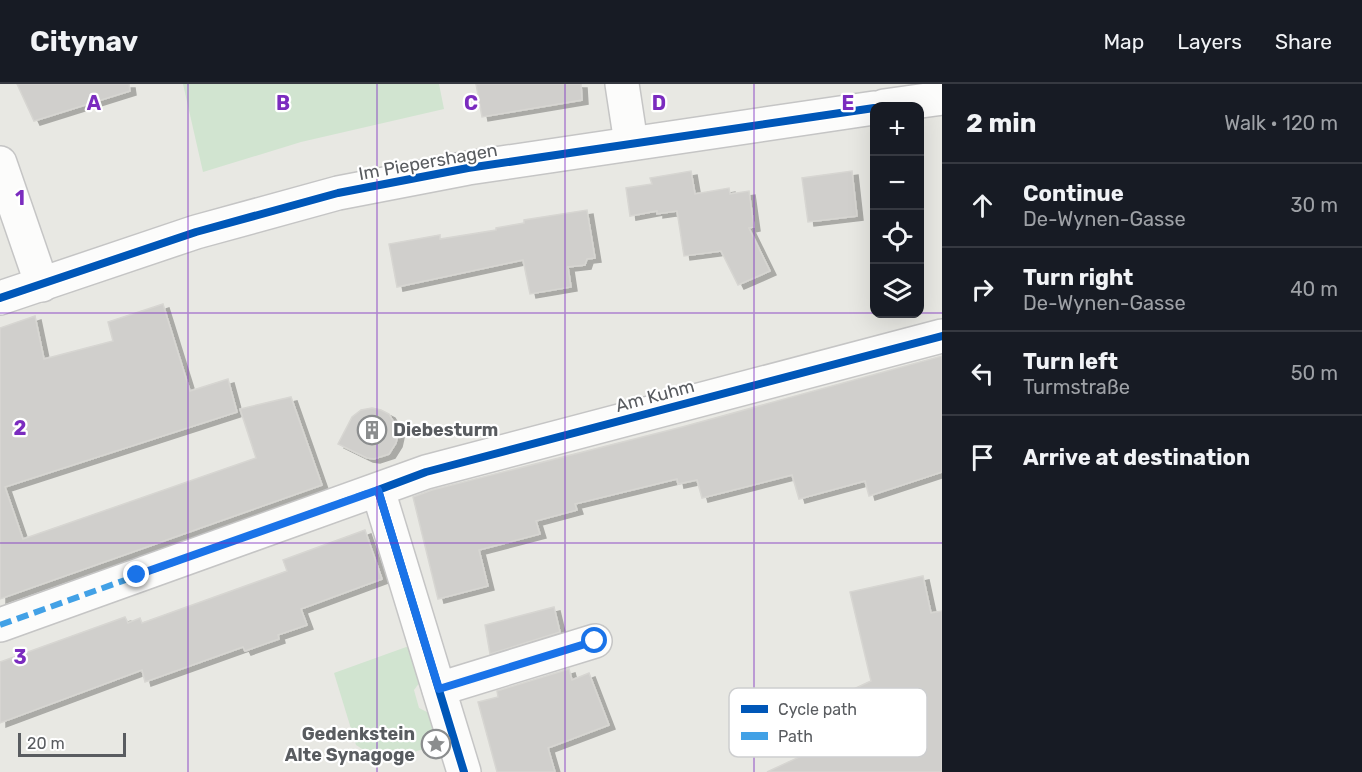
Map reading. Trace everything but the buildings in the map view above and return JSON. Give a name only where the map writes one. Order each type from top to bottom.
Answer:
[{"type":"street","points":[[622,84],[631,143]]},
{"type":"street","points":[[917,102],[942,99]]},
{"type":"street","name":"Im Piepershagen","points":[[0,298],[196,232],[338,194],[468,168],[870,109]]},
{"type":"street","points":[[0,164],[42,285]]},
{"type":"street","name":"Am Kuhm","points":[[0,624],[426,472],[942,336]]},
{"type":"street","points":[[378,490],[464,772]]},
{"type":"street","points":[[439,689],[595,641]]},
{"type":"green space","points":[[183,84],[439,84],[444,109],[301,142],[203,172]]},
{"type":"green space","points":[[409,646],[420,682],[414,690],[419,708],[429,713],[435,735],[424,749],[381,761],[356,745],[334,673]]},
{"type":"marked path","points":[[0,625],[381,488]]},
{"type":"marked path","points":[[439,689],[595,641]]},
{"type":"cycle path","points":[[0,298],[196,232],[338,193],[468,168],[870,109]]},
{"type":"cycle path","points":[[464,772],[378,490],[426,472],[942,336]]},
{"type":"place","name":"Diebesturm","points":[[372,430]]},
{"type":"place","name":"Gedenkstein Alte Synagoge","points":[[436,744]]},
{"type":"route","points":[[137,575],[378,490],[439,689],[595,641]]}]
